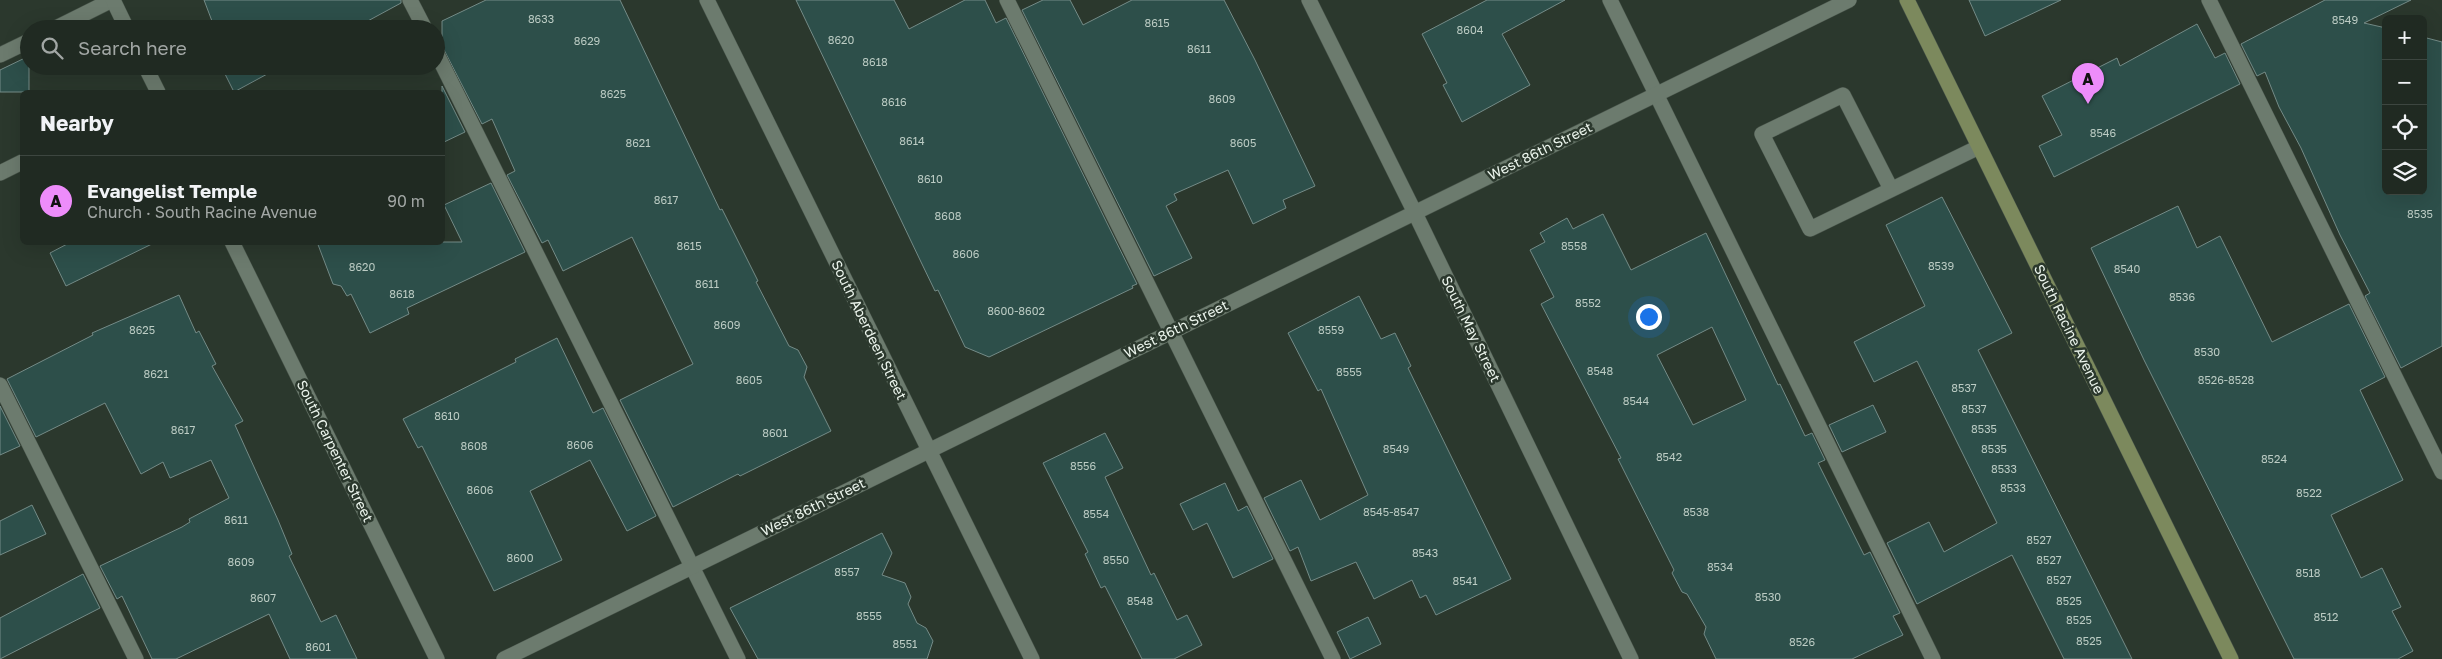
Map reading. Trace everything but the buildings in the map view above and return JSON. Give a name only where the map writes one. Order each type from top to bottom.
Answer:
[{"type":"street","points":[[72,20],[112,0],[122,20]]},
{"type":"street","points":[[410,0],[420,20]]},
{"type":"street","name":"South Aberdeen Street","points":[[707,0],[1032,659]]},
{"type":"street","points":[[1007,0],[1333,659]]},
{"type":"street","name":"South May Street","points":[[1309,0],[1415,212],[1631,659]]},
{"type":"street","points":[[1610,0],[1933,659]]},
{"type":"street","name":"West 86th Street","points":[[504,659],[1849,0]]},
{"type":"street","name":"South Racine Avenue","points":[[1907,0],[2231,659]]},
{"type":"street","points":[[2209,0],[2442,472]]},
{"type":"street","points":[[0,56],[20,46]]},
{"type":"street","points":[[445,70],[738,659]]},
{"type":"street","points":[[150,75],[157,90]]},
{"type":"street","points":[[1891,189],[1842,95],[1762,134],[1810,229],[1979,147]]},
{"type":"street","points":[[0,173],[20,163]]},
{"type":"street","name":"South Carpenter Street","points":[[233,245],[437,659]]},
{"type":"street","points":[[0,385],[136,659]]},
{"type":"place","name":"Evangelist Temple","points":[[2088,104]]}]
